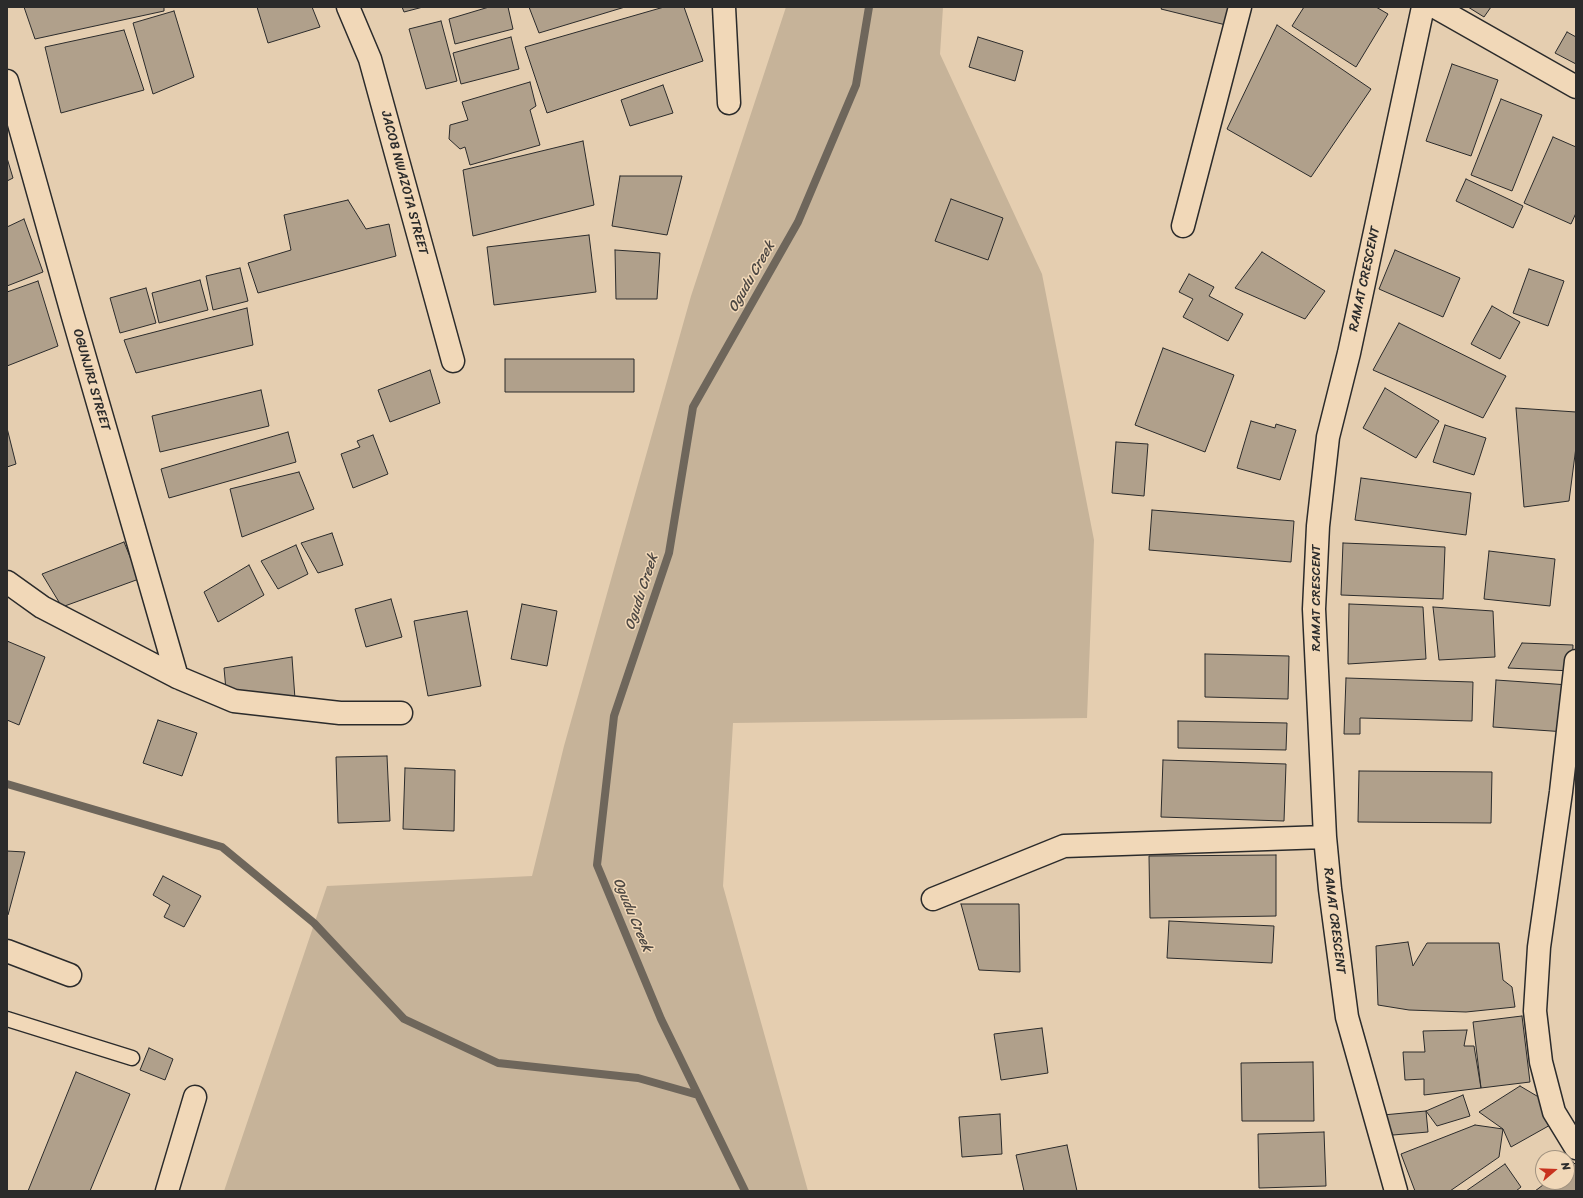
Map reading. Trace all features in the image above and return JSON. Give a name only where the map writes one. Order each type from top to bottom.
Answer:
[{"type":"street","name":"JACOB NWAZOTA STREET","points":[[348,7],[370,59],[453,361]]},
{"type":"street","points":[[724,7],[729,104]]},
{"type":"street","points":[[1183,226],[1240,7]]},
{"type":"street","name":"RAMAT CRESCENT","points":[[1396,1191],[1347,1017],[1330,889],[1325,836],[1314,609],[1318,526],[1328,437],[1349,353],[1423,7]]},
{"type":"street","points":[[1435,7],[1576,87]]},
{"type":"street","name":"OGUNJIRI STREET","points":[[7,81],[177,677]]},
{"type":"street","points":[[7,582],[42,607],[177,677],[234,701],[340,713],[401,713]]},
{"type":"street","points":[[1576,661],[1561,792],[1538,947],[1535,1011],[1541,1062],[1554,1112],[1576,1148]]},
{"type":"street","points":[[933,899],[1064,846],[1325,836]]},
{"type":"street","points":[[7,951],[70,975]]},
{"type":"street","points":[[167,1191],[195,1097]]},
{"type":"lane","points":[[7,1019],[132,1058]]},
{"type":"shaded area","points":[[786,7],[943,7],[940,54],[1042,274],[1094,540],[1087,718],[733,723],[723,886],[808,1191],[224,1191],[327,886],[532,876],[564,746],[691,296]]},
{"type":"building","points":[[24,7],[164,7],[164,11],[35,39]]},
{"type":"building","points":[[257,7],[312,7],[320,27],[268,43]]},
{"type":"building","points":[[402,7],[423,7],[404,12]]},
{"type":"building","points":[[489,7],[508,7],[513,29],[455,44],[449,19]]},
{"type":"building","points":[[529,7],[625,7],[539,33]]},
{"type":"building","points":[[664,7],[684,7],[703,61],[547,113],[525,47]]},
{"type":"building","points":[[1162,7],[1235,7],[1230,26],[1161,9]]},
{"type":"building","points":[[1304,7],[1376,7],[1388,14],[1356,67],[1292,26]]},
{"type":"building","points":[[1468,7],[1491,7],[1484,17]]},
{"type":"building","points":[[174,11],[194,77],[153,94],[133,23]]},
{"type":"building","points":[[441,21],[457,81],[426,89],[409,29]]},
{"type":"building","points":[[1277,25],[1371,89],[1311,177],[1227,129]]},
{"type":"building","points":[[124,30],[144,90],[61,113],[45,47]]},
{"type":"building","points":[[1567,32],[1576,37],[1576,64],[1555,53]]},
{"type":"building","points":[[511,37],[519,69],[461,84],[453,53]]},
{"type":"building","points":[[978,37],[1023,51],[1015,81],[969,67]]},
{"type":"building","points":[[1452,64],[1498,80],[1471,156],[1426,141]]},
{"type":"building","points":[[530,82],[536,106],[530,110],[540,145],[470,165],[465,147],[460,149],[449,139],[450,125],[468,120],[462,102]]},
{"type":"building","points":[[663,85],[673,113],[630,126],[621,100]]},
{"type":"building","points":[[1501,99],[1542,115],[1512,191],[1471,175]]},
{"type":"building","points":[[1553,137],[1576,147],[1576,213],[1571,224],[1524,203]]},
{"type":"building","points":[[583,141],[594,205],[473,236],[463,170]]},
{"type":"building","points":[[7,158],[13,178],[7,181]]},
{"type":"building","points":[[620,176],[682,176],[667,235],[612,226]]},
{"type":"building","points":[[1466,179],[1523,206],[1513,228],[1456,201]]},
{"type":"building","points":[[951,199],[1003,218],[988,260],[935,241]]},
{"type":"building","points":[[348,200],[366,229],[389,224],[396,256],[258,293],[248,263],[291,250],[284,215]]},
{"type":"building","points":[[24,219],[43,272],[7,286],[7,227]]},
{"type":"building","points":[[589,235],[596,292],[494,305],[487,247]]},
{"type":"building","points":[[615,250],[660,253],[657,299],[616,299]]},
{"type":"building","points":[[1395,250],[1460,278],[1443,317],[1379,289]]},
{"type":"building","points":[[1262,252],[1325,291],[1305,319],[1235,288]]},
{"type":"building","points":[[240,268],[248,301],[213,310],[206,276]]},
{"type":"building","points":[[1529,269],[1564,281],[1548,326],[1513,313]]},
{"type":"building","points":[[1189,274],[1214,287],[1209,296],[1243,314],[1228,341],[1183,317],[1193,299],[1179,292]]},
{"type":"building","points":[[200,280],[208,310],[159,323],[152,293]]},
{"type":"building","points":[[38,281],[58,346],[7,366],[7,292]]},
{"type":"building","points":[[146,288],[156,323],[120,333],[110,298]]},
{"type":"building","points":[[1492,306],[1520,322],[1500,359],[1471,344]]},
{"type":"building","points":[[247,308],[253,345],[136,373],[124,340]]},
{"type":"building","points":[[1399,323],[1506,376],[1483,418],[1373,370]]},
{"type":"building","points":[[1163,348],[1234,375],[1205,452],[1135,425]]},
{"type":"building","points":[[505,359],[634,359],[634,392],[505,392]]},
{"type":"building","points":[[430,370],[440,403],[390,422],[378,390]]},
{"type":"building","points":[[1385,388],[1439,421],[1416,458],[1363,428]]},
{"type":"building","points":[[261,390],[269,426],[160,452],[152,416]]},
{"type":"building","points":[[1516,408],[1576,412],[1576,447],[1569,501],[1524,507]]},
{"type":"building","points":[[1251,421],[1275,428],[1276,424],[1296,430],[1280,480],[1237,468]]},
{"type":"building","points":[[1445,425],[1486,438],[1474,475],[1433,462]]},
{"type":"building","points":[[7,428],[16,464],[7,467]]},
{"type":"building","points":[[288,432],[296,462],[169,498],[161,469]]},
{"type":"building","points":[[373,435],[388,474],[353,488],[341,454],[360,447],[357,441]]},
{"type":"building","points":[[1116,442],[1148,444],[1144,496],[1112,493]]},
{"type":"building","points":[[299,472],[314,509],[242,537],[230,489]]},
{"type":"building","points":[[1361,478],[1471,493],[1466,535],[1355,520]]},
{"type":"building","points":[[1152,510],[1294,521],[1291,562],[1149,550]]},
{"type":"building","points":[[332,533],[343,565],[318,573],[301,543]]},
{"type":"building","points":[[124,542],[139,579],[62,607],[42,574]]},
{"type":"building","points":[[1343,543],[1445,547],[1443,599],[1341,595]]},
{"type":"building","points":[[296,545],[308,574],[278,589],[261,561]]},
{"type":"building","points":[[1489,551],[1555,559],[1550,606],[1484,599]]},
{"type":"building","points":[[249,565],[264,595],[218,622],[204,592]]},
{"type":"building","points":[[391,599],[402,637],[366,647],[355,609]]},
{"type":"building","points":[[522,604],[557,611],[547,666],[511,659]]},
{"type":"building","points":[[1349,604],[1423,607],[1426,659],[1348,664]]},
{"type":"building","points":[[1433,607],[1493,611],[1495,657],[1439,660]]},
{"type":"building","points":[[467,611],[481,686],[428,696],[414,621]]},
{"type":"building","points":[[7,641],[45,657],[19,725],[7,720]]},
{"type":"building","points":[[1522,643],[1573,645],[1572,671],[1508,668]]},
{"type":"building","points":[[1205,654],[1289,656],[1288,699],[1205,697]]},
{"type":"building","points":[[292,657],[295,699],[226,690],[224,668]]},
{"type":"building","points":[[1346,678],[1473,682],[1472,721],[1360,718],[1360,734],[1344,734]]},
{"type":"building","points":[[1496,680],[1569,685],[1566,732],[1493,727]]},
{"type":"building","points":[[158,720],[197,733],[182,776],[143,763]]},
{"type":"building","points":[[1178,721],[1287,723],[1286,750],[1178,748]]},
{"type":"building","points":[[387,756],[390,821],[338,823],[336,757]]},
{"type":"building","points":[[1163,760],[1286,764],[1284,821],[1161,817]]},
{"type":"building","points":[[405,768],[455,770],[454,831],[403,829]]},
{"type":"building","points":[[1359,771],[1492,772],[1491,823],[1358,822]]},
{"type":"building","points":[[7,851],[25,852],[8,915],[7,915]]},
{"type":"building","points":[[1276,855],[1276,916],[1150,918],[1149,856]]},
{"type":"building","points":[[163,876],[201,896],[184,927],[164,917],[170,905],[153,895]]},
{"type":"building","points":[[961,904],[1019,904],[1020,972],[979,970]]},
{"type":"building","points":[[1169,921],[1274,926],[1272,963],[1167,958]]},
{"type":"building","points":[[1408,942],[1413,966],[1427,943],[1499,943],[1503,980],[1512,987],[1515,1007],[1466,1012],[1409,1010],[1378,1005],[1376,946]]},
{"type":"building","points":[[1522,1016],[1530,1082],[1481,1088],[1473,1022]]},
{"type":"building","points":[[1042,1028],[1048,1073],[1001,1080],[994,1034]]},
{"type":"building","points":[[1467,1030],[1464,1046],[1474,1046],[1481,1088],[1424,1095],[1424,1079],[1405,1080],[1403,1052],[1425,1052],[1423,1031]]},
{"type":"building","points":[[149,1048],[173,1059],[165,1080],[140,1070]]},
{"type":"building","points":[[1313,1062],[1314,1121],[1242,1121],[1241,1063]]},
{"type":"building","points":[[76,1072],[130,1094],[90,1191],[28,1191]]},
{"type":"building","points":[[1520,1086],[1547,1102],[1552,1124],[1511,1147],[1503,1129],[1479,1112]]},
{"type":"building","points":[[1463,1095],[1470,1116],[1437,1126],[1426,1111]]},
{"type":"building","points":[[1426,1111],[1428,1132],[1393,1135],[1383,1115]]},
{"type":"building","points":[[1000,1114],[1002,1154],[962,1157],[959,1117]]},
{"type":"building","points":[[1475,1125],[1503,1129],[1499,1157],[1450,1191],[1415,1191],[1401,1154]]},
{"type":"building","points":[[1324,1132],[1326,1186],[1259,1188],[1258,1134]]},
{"type":"building","points":[[1067,1145],[1077,1191],[1024,1191],[1016,1155]]},
{"type":"building","points":[[1505,1164],[1521,1187],[1516,1191],[1466,1191]]},
{"type":"building","points":[[1575,1164],[1576,1165],[1576,1191],[1535,1191],[1575,1190]]},
{"type":"waterway","name":"Ogudu Creek","points":[[745,1191],[661,1019],[597,865],[614,716],[669,553],[693,407],[798,222],[856,85],[869,7]]},
{"type":"waterway","points":[[7,784],[222,847],[314,923],[404,1019],[498,1063],[638,1078],[698,1095]]}]
